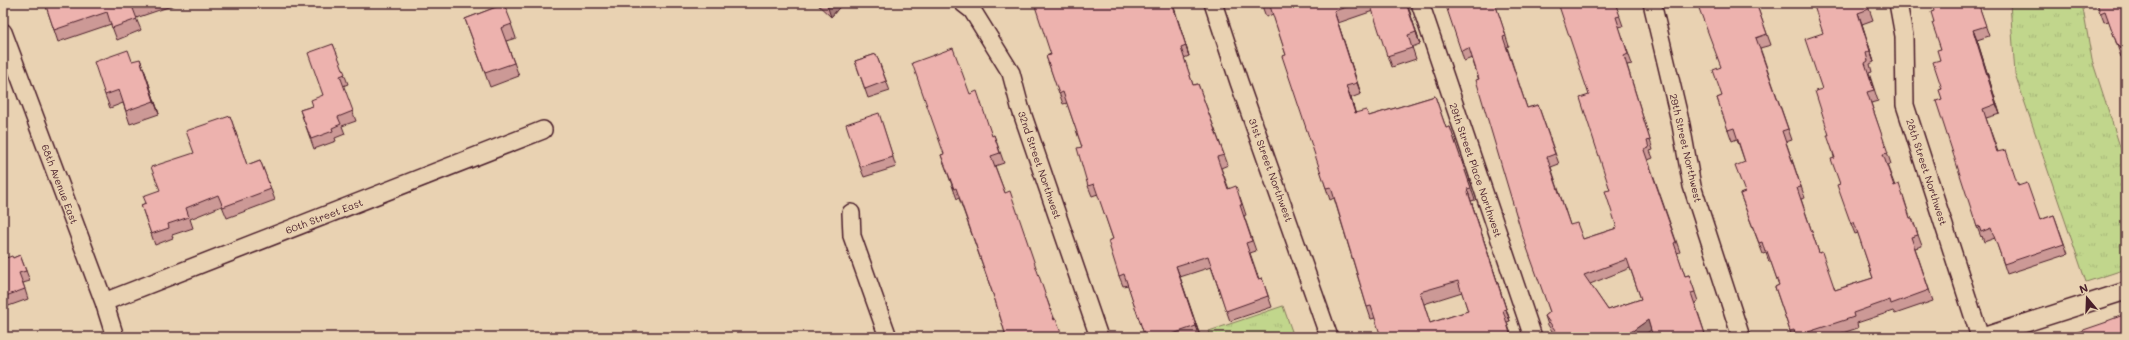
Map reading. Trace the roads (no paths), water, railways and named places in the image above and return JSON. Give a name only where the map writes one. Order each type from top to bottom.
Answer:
[{"type":"street","name":"31st Street Northwest","points":[[1213,3],[1239,82],[1329,337]]},
{"type":"street","name":"29th Street Place Northwest","points":[[1420,3],[1533,337]]},
{"type":"street","name":"29th Street Northwest","points":[[1652,3],[1681,125],[1692,186],[1742,337]]},
{"type":"street","name":"28th Street Northwest","points":[[1898,3],[1904,36],[1905,105],[1981,337]]},
{"type":"street","name":"32nd Street Northwest","points":[[971,5],[1011,73],[1020,107],[1099,337]]},
{"type":"street","name":"68th Avenue East","points":[[3,32],[104,302],[115,337]]},
{"type":"street","name":"60th Street East","points":[[104,302],[543,130]]},
{"type":"street","points":[[851,213],[852,236],[888,337]]},
{"type":"street","points":[[1981,337],[2126,291]]}]
